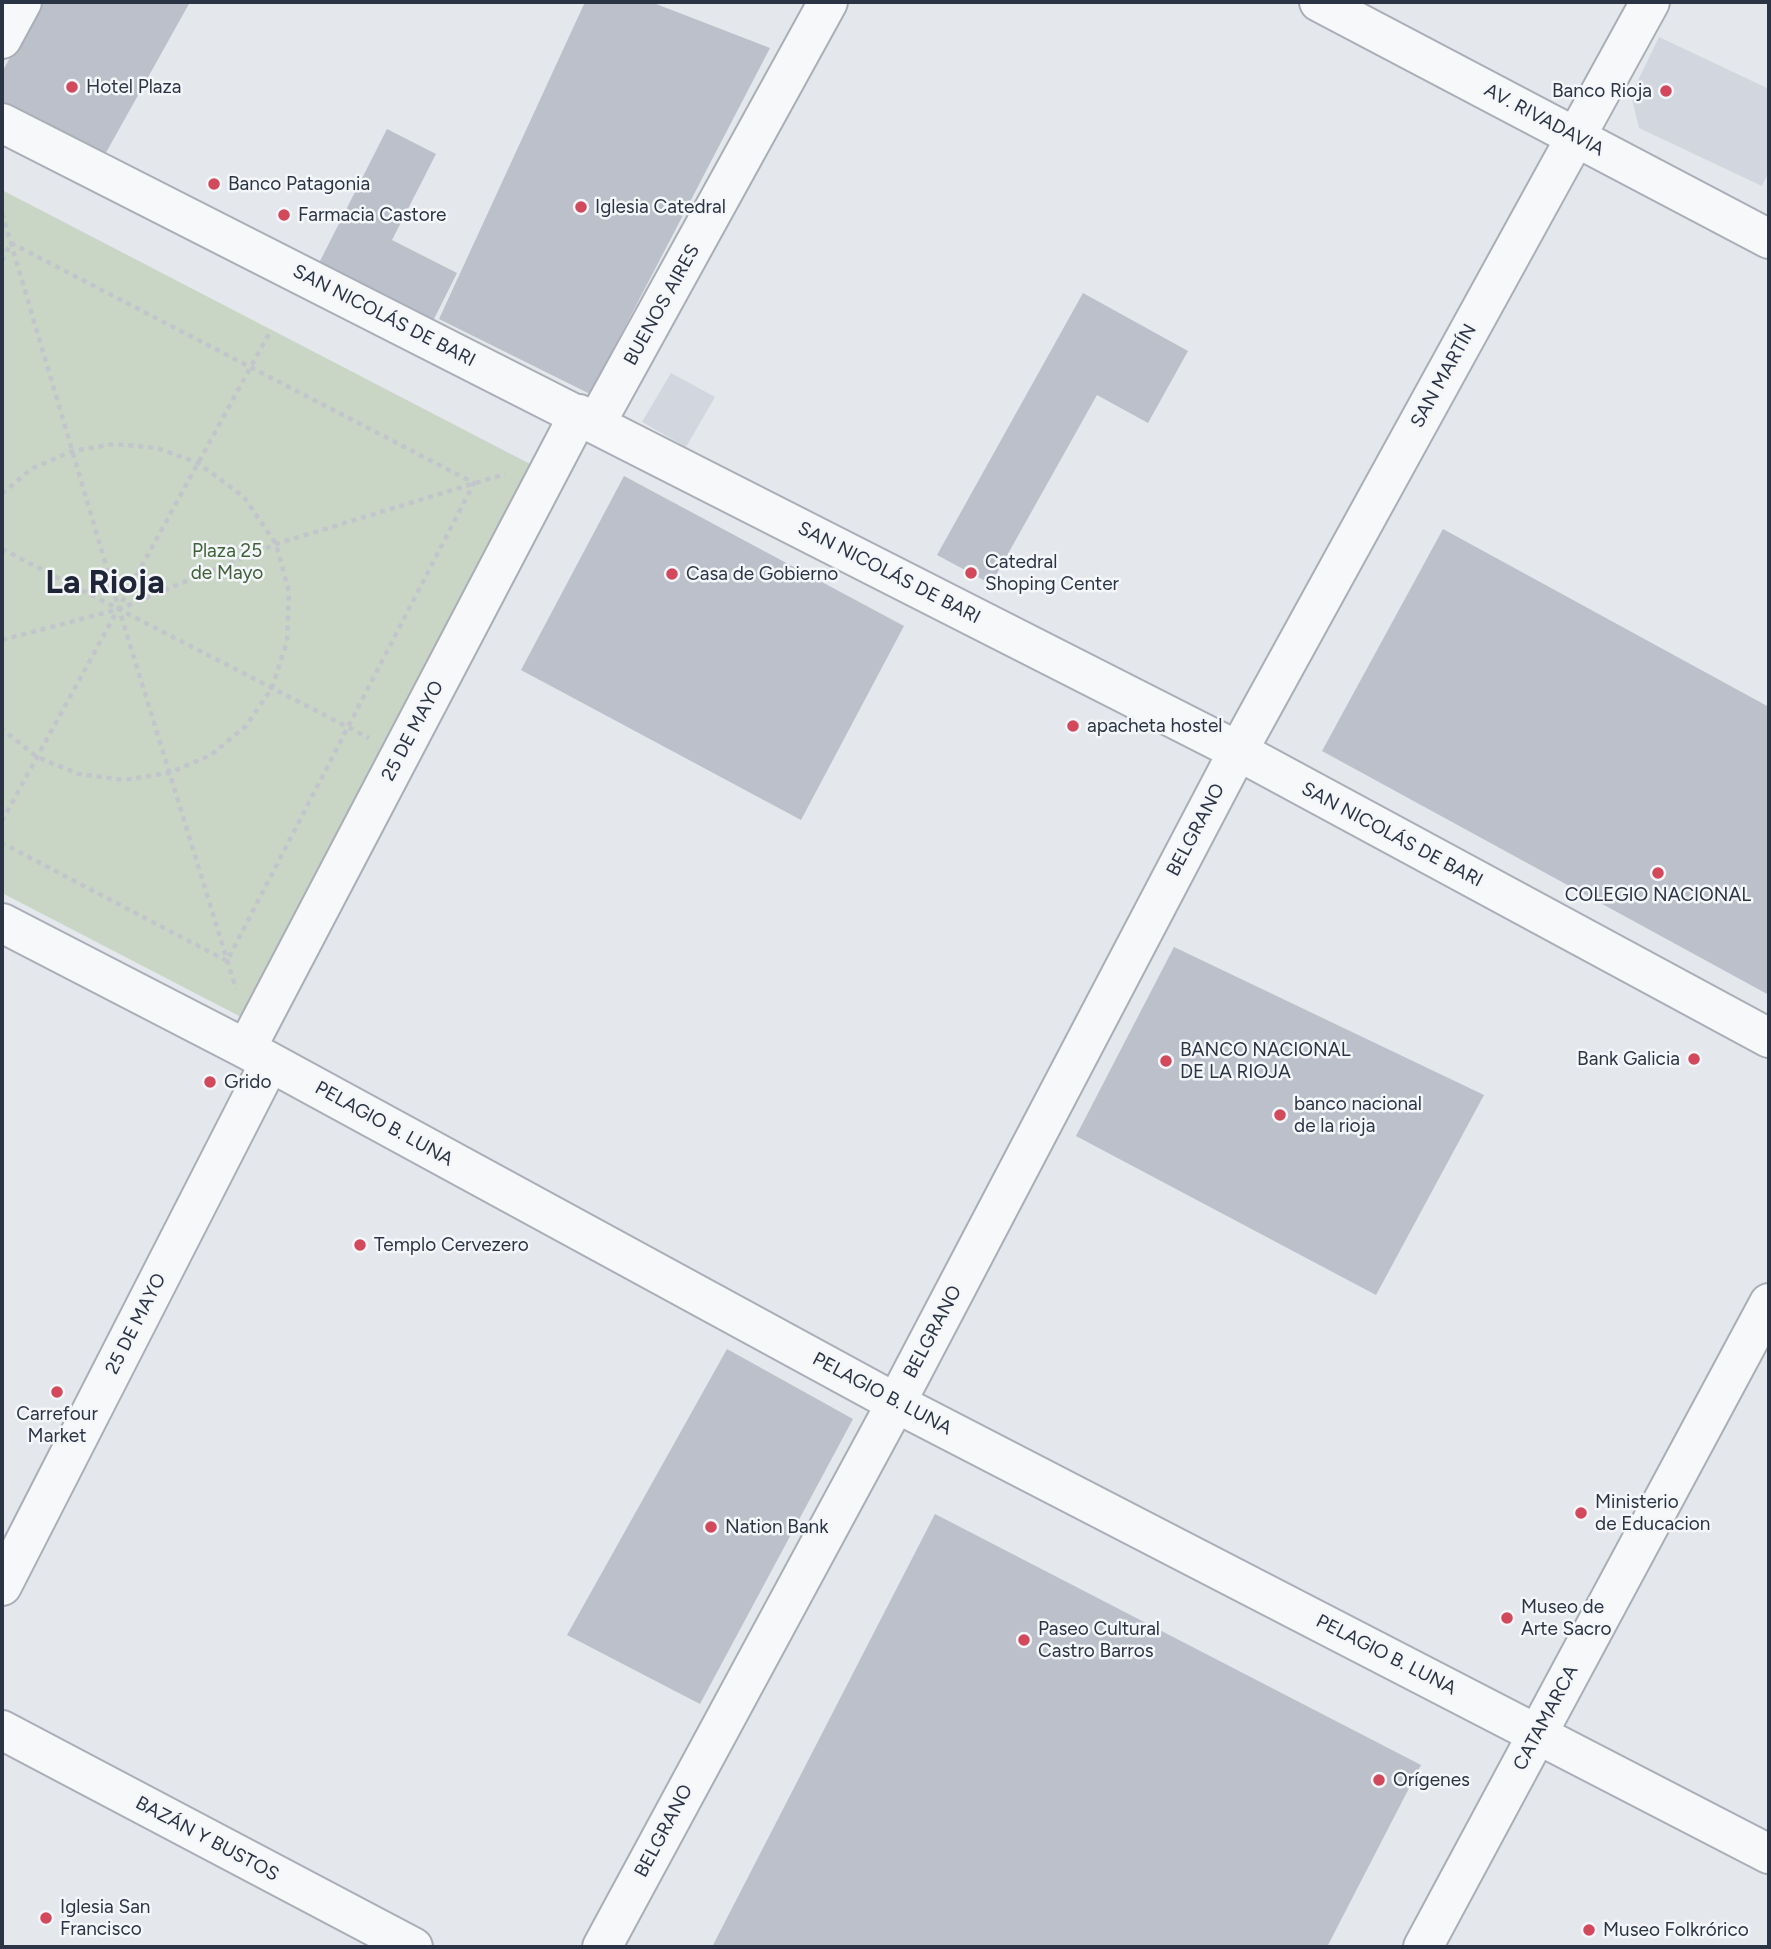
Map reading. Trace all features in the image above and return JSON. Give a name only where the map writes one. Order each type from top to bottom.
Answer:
[{"type":"street","points":[[2,39],[22,2]]},
{"type":"street","name":"BUENOS AIRES","points":[[587,419],[828,2]]},
{"type":"street","name":"AV. RIVADAVIA","points":[[1320,2],[1769,239]]},
{"type":"street","name":"SAN MARTÍN","points":[[1238,751],[1650,2]]},
{"type":"street","name":"SAN NICOLÁS DE BARI","points":[[2,122],[1238,751],[1769,1038]]},
{"type":"street","name":"25 DE MAYO","points":[[2,1586],[401,754],[587,419]]},
{"type":"street","name":"BELGRANO","points":[[602,1947],[896,1403],[1238,751]]},
{"type":"street","name":"PELAGIO B. LUNA","points":[[2,923],[258,1055],[896,1403],[1769,1853]]},
{"type":"street","name":"CATAMARCA","points":[[1423,1947],[1769,1303]]},
{"type":"street","name":"BAZÁN Y BUSTOS","points":[[2,1730],[413,1947]]},
{"type":"path","points":[[2,212],[119,609],[258,1055]]},
{"type":"path","points":[[2,261],[11,243]]},
{"type":"path","points":[[11,243],[474,483]]},
{"type":"path","points":[[2,821],[271,330]]},
{"type":"path","points":[[2,494],[31,469],[72,451],[114,444],[157,448],[198,463],[244,497],[276,544],[289,592],[287,641],[272,688],[246,726],[211,755],[169,773],[124,780],[79,774],[37,757],[2,729]]},
{"type":"path","points":[[2,639],[119,609],[276,544],[509,472]]},
{"type":"path","points":[[227,961],[474,483]]},
{"type":"path","points":[[2,549],[401,754]]},
{"type":"path","points":[[2,843],[227,961]]},
{"type":"shaded area","points":[[1659,37],[1769,89],[1769,171],[1762,186],[1639,128],[1631,95]]},
{"type":"shaded area","points":[[671,373],[715,397],[686,447],[642,422]]},
{"type":"green space","name":"Plaza 25 de Mayo","points":[[2,190],[532,465],[245,1019],[2,893]]},
{"type":"building","name":"Hotel Plaza","points":[[41,2],[190,2],[103,158],[2,101],[2,72]]},
{"type":"building","points":[[585,2],[651,2],[770,48],[590,394],[439,319]]},
{"type":"building","points":[[387,129],[436,154],[392,240],[457,273],[433,321],[319,263]]},
{"type":"building","points":[[1083,293],[1188,351],[1148,423],[1097,395],[991,584],[937,555]]},
{"type":"building","name":"Casa de Gobierno","points":[[624,476],[904,626],[801,820],[521,670]]},
{"type":"building","name":"COLEGIO NACIONAL","points":[[1443,529],[1769,707],[1769,995],[1322,751]]},
{"type":"building","name":"banco nacional de la rioja","points":[[1174,947],[1484,1095],[1376,1295],[1076,1136]]},
{"type":"building","name":"Nation Bank","points":[[727,1349],[853,1419],[700,1704],[567,1635]]},
{"type":"building","name":"Paseo Cultural Castro Barros","points":[[935,1514],[1421,1765],[1327,1947],[712,1947]]},
{"type":"place","name":"Hotel Plaza","points":[[72,87]]},
{"type":"place","name":"Banco Rioja","points":[[1666,91]]},
{"type":"place","name":"Banco Patagonia","points":[[214,184]]},
{"type":"place","name":"Iglesia Catedral","points":[[581,207]]},
{"type":"place","name":"Farmacia Castore","points":[[284,215]]},
{"type":"place","name":"Catedral Shoping Center","points":[[971,573]]},
{"type":"place","name":"Casa de Gobierno","points":[[672,574]]},
{"type":"place","name":"apacheta hostel","points":[[1073,726]]},
{"type":"place","name":"COLEGIO NACIONAL","points":[[1658,873]]},
{"type":"place","name":"Bank Galicia","points":[[1694,1059]]},
{"type":"place","name":"BANCO NACIONAL DE LA RIOJA","points":[[1166,1061]]},
{"type":"place","name":"Grido","points":[[210,1082]]},
{"type":"place","name":"banco nacional de la rioja","points":[[1280,1115]]},
{"type":"place","name":"Templo Cervezero","points":[[360,1245]]},
{"type":"place","name":"Carrefour Market","points":[[57,1392]]},
{"type":"place","name":"Ministerio de Educacion","points":[[1581,1513]]},
{"type":"place","name":"Nation Bank","points":[[711,1527]]},
{"type":"place","name":"Museo de Arte Sacro","points":[[1507,1618]]},
{"type":"place","name":"Paseo Cultural Castro Barros","points":[[1024,1640]]},
{"type":"place","name":"Orígenes","points":[[1379,1780]]},
{"type":"place","name":"Iglesia San Francisco","points":[[46,1918]]},
{"type":"place","name":"Museo Folkrórico","points":[[1589,1930]]},
{"type":"district","name":"La Rioja","points":[[105,583]]}]
